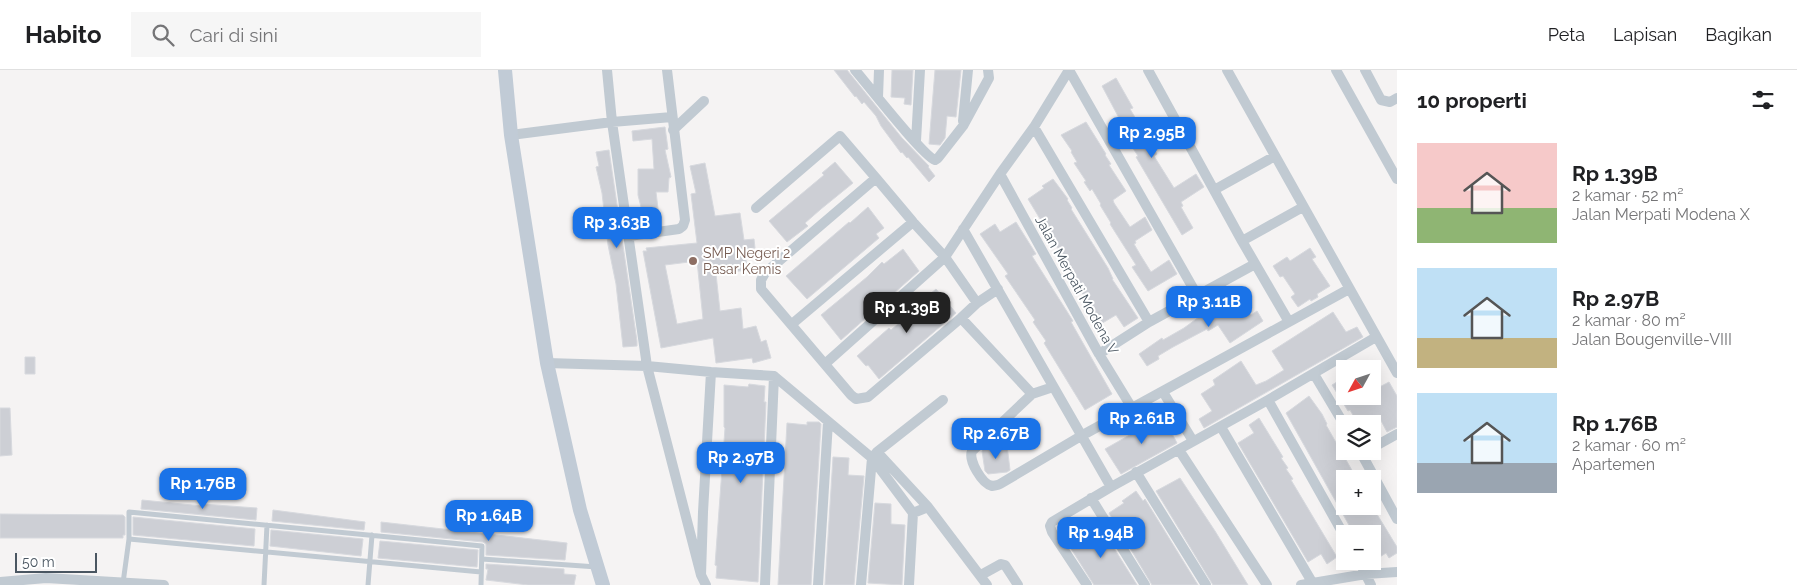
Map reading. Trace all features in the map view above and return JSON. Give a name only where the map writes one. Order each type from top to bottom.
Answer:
[{"type":"street","points":[[505,70],[511,135],[547,363],[580,510],[603,585]]},
{"type":"street","points":[[607,70],[612,122],[647,366],[701,575],[706,585]]},
{"type":"street","points":[[629,236],[679,229],[683,226],[685,220],[667,70]]},
{"type":"street","points":[[855,70],[932,160],[937,159],[962,126],[989,78],[988,70]]},
{"type":"street","points":[[878,97],[879,70]]},
{"type":"street","points":[[916,141],[920,70]]},
{"type":"street","points":[[962,126],[968,70]]},
{"type":"street","points":[[826,363],[945,257],[1000,174],[1034,127],[1069,70],[1197,295]]},
{"type":"street","points":[[1148,70],[1289,322]]},
{"type":"street","points":[[1227,70],[1397,373]]},
{"type":"street","points":[[1336,70],[1397,179]]},
{"type":"street","points":[[1365,70],[1381,100],[1390,102],[1397,98]]},
{"type":"street","points":[[673,130],[704,101]]},
{"type":"street","points":[[511,135],[612,122],[672,117]]},
{"type":"street","points":[[1034,127],[1150,322]]},
{"type":"street","points":[[756,208],[840,136],[945,257],[977,303]]},
{"type":"street","points":[[1214,190],[1274,156]]},
{"type":"street","name":"Jalan Merpati Modena V","points":[[1000,174],[1098,354],[1132,408]]},
{"type":"street","points":[[876,178],[765,273],[761,280],[761,289],[826,363],[851,395],[856,399],[868,397],[977,303],[998,289]]},
{"type":"street","points":[[1242,241],[1303,207]]},
{"type":"street","points":[[792,324],[913,222]]},
{"type":"street","points":[[963,229],[1111,487]]},
{"type":"street","points":[[1098,354],[1197,295],[1255,264]]},
{"type":"street","points":[[1053,387],[1032,394],[972,451],[970,456],[971,462],[986,483],[992,486],[1000,484],[1081,436],[1349,289]]},
{"type":"street","points":[[961,318],[1032,394]]},
{"type":"street","points":[[1086,585],[1052,532],[1050,526],[1054,520],[1136,472],[1221,427],[1376,337]]},
{"type":"street","points":[[547,363],[647,366],[774,376],[828,422],[874,455],[928,507],[987,585]]},
{"type":"street","points":[[701,575],[702,512],[711,372]]},
{"type":"street","points":[[1314,374],[1338,415]]},
{"type":"street","points":[[765,585],[774,376]]},
{"type":"street","points":[[1163,392],[1194,441]]},
{"type":"street","points":[[861,585],[874,455],[943,400]]},
{"type":"street","points":[[1268,400],[1338,525]]},
{"type":"street","points":[[818,585],[828,422]]},
{"type":"street","points":[[1221,427],[1312,582]]},
{"type":"street","points":[[1381,443],[1397,434]]},
{"type":"street","points":[[1179,450],[1267,585]]},
{"type":"street","points":[[874,455],[913,512],[908,585]]},
{"type":"street","points":[[1367,460],[1397,519]]},
{"type":"street","points":[[1136,472],[1206,585]]},
{"type":"street","points":[[1091,498],[1145,585]]},
{"type":"street","points":[[913,512],[928,507]]},
{"type":"street","points":[[981,575],[998,564],[1005,565],[1018,585]]},
{"type":"street","points":[[1364,570],[1371,585]]},
{"type":"street","points":[[1301,585],[1366,574],[1397,572]]},
{"type":"street","points":[[0,582],[46,578],[164,585]]},
{"type":"lane","points":[[122,584],[129,539],[129,512],[482,546],[480,585]]},
{"type":"lane","points":[[264,585],[267,524]]},
{"type":"lane","points":[[368,585],[372,535]]},
{"type":"lane","points":[[129,539],[481,572]]},
{"type":"lane","points":[[482,558],[598,567]]},
{"type":"building","points":[[834,70],[847,70],[902,138],[929,166],[935,176],[929,182],[908,157],[901,153],[876,116],[864,102],[862,104],[855,97]]},
{"type":"building","points":[[892,70],[913,70],[911,105],[904,104],[905,98],[891,97]]},
{"type":"building","points":[[935,70],[961,70],[956,117],[947,116],[945,138],[940,145],[929,144]]},
{"type":"building","points":[[1116,78],[1133,108],[1130,109],[1157,154],[1154,156],[1174,188],[1196,174],[1204,187],[1181,202],[1183,206],[1181,207],[1193,228],[1182,235],[1136,157],[1138,156],[1115,121],[1119,118],[1102,86]]},
{"type":"building","points":[[1086,122],[1106,154],[1111,164],[1109,165],[1126,191],[1113,200],[1114,203],[1130,227],[1145,217],[1152,230],[1135,241],[1136,243],[1134,244],[1141,256],[1151,272],[1169,260],[1177,274],[1148,291],[1132,267],[1136,265],[1110,224],[1101,204],[1092,189],[1090,191],[1084,182],[1086,181],[1074,163],[1077,162],[1072,151],[1061,135]]},
{"type":"building","points":[[665,127],[668,149],[665,150],[671,177],[669,178],[668,192],[656,192],[659,217],[644,219],[638,195],[638,169],[654,169],[652,139],[633,141],[632,131]]},
{"type":"building","points":[[609,150],[637,346],[623,347],[616,284],[608,245],[602,193],[596,167],[599,166],[596,152]]},
{"type":"building","points":[[835,162],[853,183],[805,223],[808,226],[787,242],[769,221],[824,175],[822,173]]},
{"type":"building","points":[[705,163],[715,216],[740,213],[744,240],[754,239],[755,248],[745,249],[747,270],[716,274],[720,311],[741,308],[743,329],[756,326],[761,342],[766,340],[771,358],[753,363],[752,358],[716,363],[713,338],[661,348],[643,251],[647,251],[646,248],[697,243],[691,194],[696,193],[690,166]],"holes":[[[697,261],[703,319],[677,324],[665,265]]]},
{"type":"building","points":[[1053,179],[1068,199],[1071,209],[1108,268],[1112,279],[1138,318],[1124,327],[1116,315],[1099,325],[1093,316],[1096,315],[1081,291],[1083,290],[1028,199]]},
{"type":"building","points":[[868,207],[884,228],[876,234],[879,238],[807,299],[786,276]]},
{"type":"building","points":[[1016,222],[1036,254],[1032,256],[1073,321],[1071,322],[1112,394],[1085,410],[1044,343],[1046,341],[1033,322],[1035,320],[1005,276],[1008,274],[980,234],[995,224],[1000,232]]},
{"type":"building","points":[[1310,248],[1316,257],[1312,259],[1330,286],[1317,294],[1318,297],[1311,301],[1310,299],[1298,307],[1291,297],[1295,294],[1283,276],[1280,277],[1273,266],[1287,257],[1290,261]]},
{"type":"building","points":[[903,249],[919,271],[841,340],[821,315],[882,262],[884,264]]},
{"type":"building","points":[[936,289],[956,313],[879,379],[868,365],[866,366],[857,356],[889,328],[891,330]]},
{"type":"building","points":[[1238,295],[1251,315],[1257,311],[1263,321],[1230,343],[1218,325],[1208,331],[1207,329],[1158,356],[1159,359],[1147,366],[1139,354],[1162,338],[1163,340],[1184,328],[1210,309],[1212,313]]},
{"type":"building","points":[[1333,312],[1346,332],[1357,327],[1363,337],[1204,428],[1199,419],[1212,411],[1201,394],[1215,385],[1213,380],[1241,361],[1256,385],[1266,381],[1284,370],[1272,351]]},
{"type":"building","points":[[25,357],[35,357],[35,374],[25,374]]},
{"type":"building","points":[[1389,382],[1397,396],[1397,427],[1387,432],[1381,421],[1381,415],[1353,415],[1350,410],[1348,411],[1344,405],[1381,405],[1381,386]]},
{"type":"building","points":[[1336,383],[1336,392],[1332,385]]},
{"type":"building","points":[[749,384],[765,386],[764,402],[766,402],[758,582],[716,578],[717,566],[715,565],[725,428],[724,385],[748,387]]},
{"type":"building","points":[[1309,396],[1322,414],[1336,442],[1336,460],[1346,460],[1352,470],[1336,470],[1336,502],[1286,413]]},
{"type":"building","points":[[0,408],[10,408],[12,455],[0,456]]},
{"type":"building","points":[[1165,415],[1172,426],[1169,428],[1177,443],[1121,474],[1105,449]]},
{"type":"building","points":[[1259,418],[1283,457],[1281,458],[1288,468],[1286,469],[1293,479],[1291,480],[1336,555],[1336,558],[1327,564],[1321,554],[1308,562],[1238,443],[1254,433],[1249,425]]},
{"type":"building","points":[[807,422],[819,422],[821,424],[811,585],[778,585],[787,423],[807,425]]},
{"type":"building","points":[[1007,445],[1010,470],[988,474],[985,471],[982,451],[985,448]]},
{"type":"building","points":[[833,457],[849,458],[848,475],[864,476],[854,585],[825,585]]},
{"type":"building","points":[[1180,478],[1248,585],[1213,585],[1156,491]]},
{"type":"building","points":[[1136,491],[1143,501],[1145,499],[1198,585],[1152,585],[1109,513],[1124,503],[1122,501]]},
{"type":"building","points":[[142,500],[202,506],[202,504],[257,508],[256,520],[141,509]]},
{"type":"building","points":[[875,503],[891,504],[891,524],[905,525],[902,585],[868,583]]},
{"type":"building","points":[[273,510],[365,522],[364,530],[272,521]]},
{"type":"building","points":[[0,514],[123,515],[125,517],[125,535],[123,535],[123,538],[0,538]]},
{"type":"building","points":[[1343,515],[1377,515],[1397,547],[1397,553],[1389,558],[1386,553],[1381,556],[1381,525],[1349,525]]},
{"type":"building","points":[[133,517],[255,529],[254,546],[133,535]]},
{"type":"building","points":[[381,522],[567,543],[565,560],[486,555],[486,544],[483,542],[381,532]]},
{"type":"building","points":[[1099,524],[1137,585],[1094,585],[1068,544]]},
{"type":"building","points":[[271,530],[363,539],[361,556],[270,546]]},
{"type":"building","points":[[380,541],[478,550],[477,567],[378,558]]},
{"type":"building","points":[[486,564],[564,569],[564,574],[576,575],[574,585],[528,585],[486,580],[488,569],[486,569]]},
{"type":"place","name":"SMP Negeri 2 Pasar Kemis","points":[[693,261]]}]
